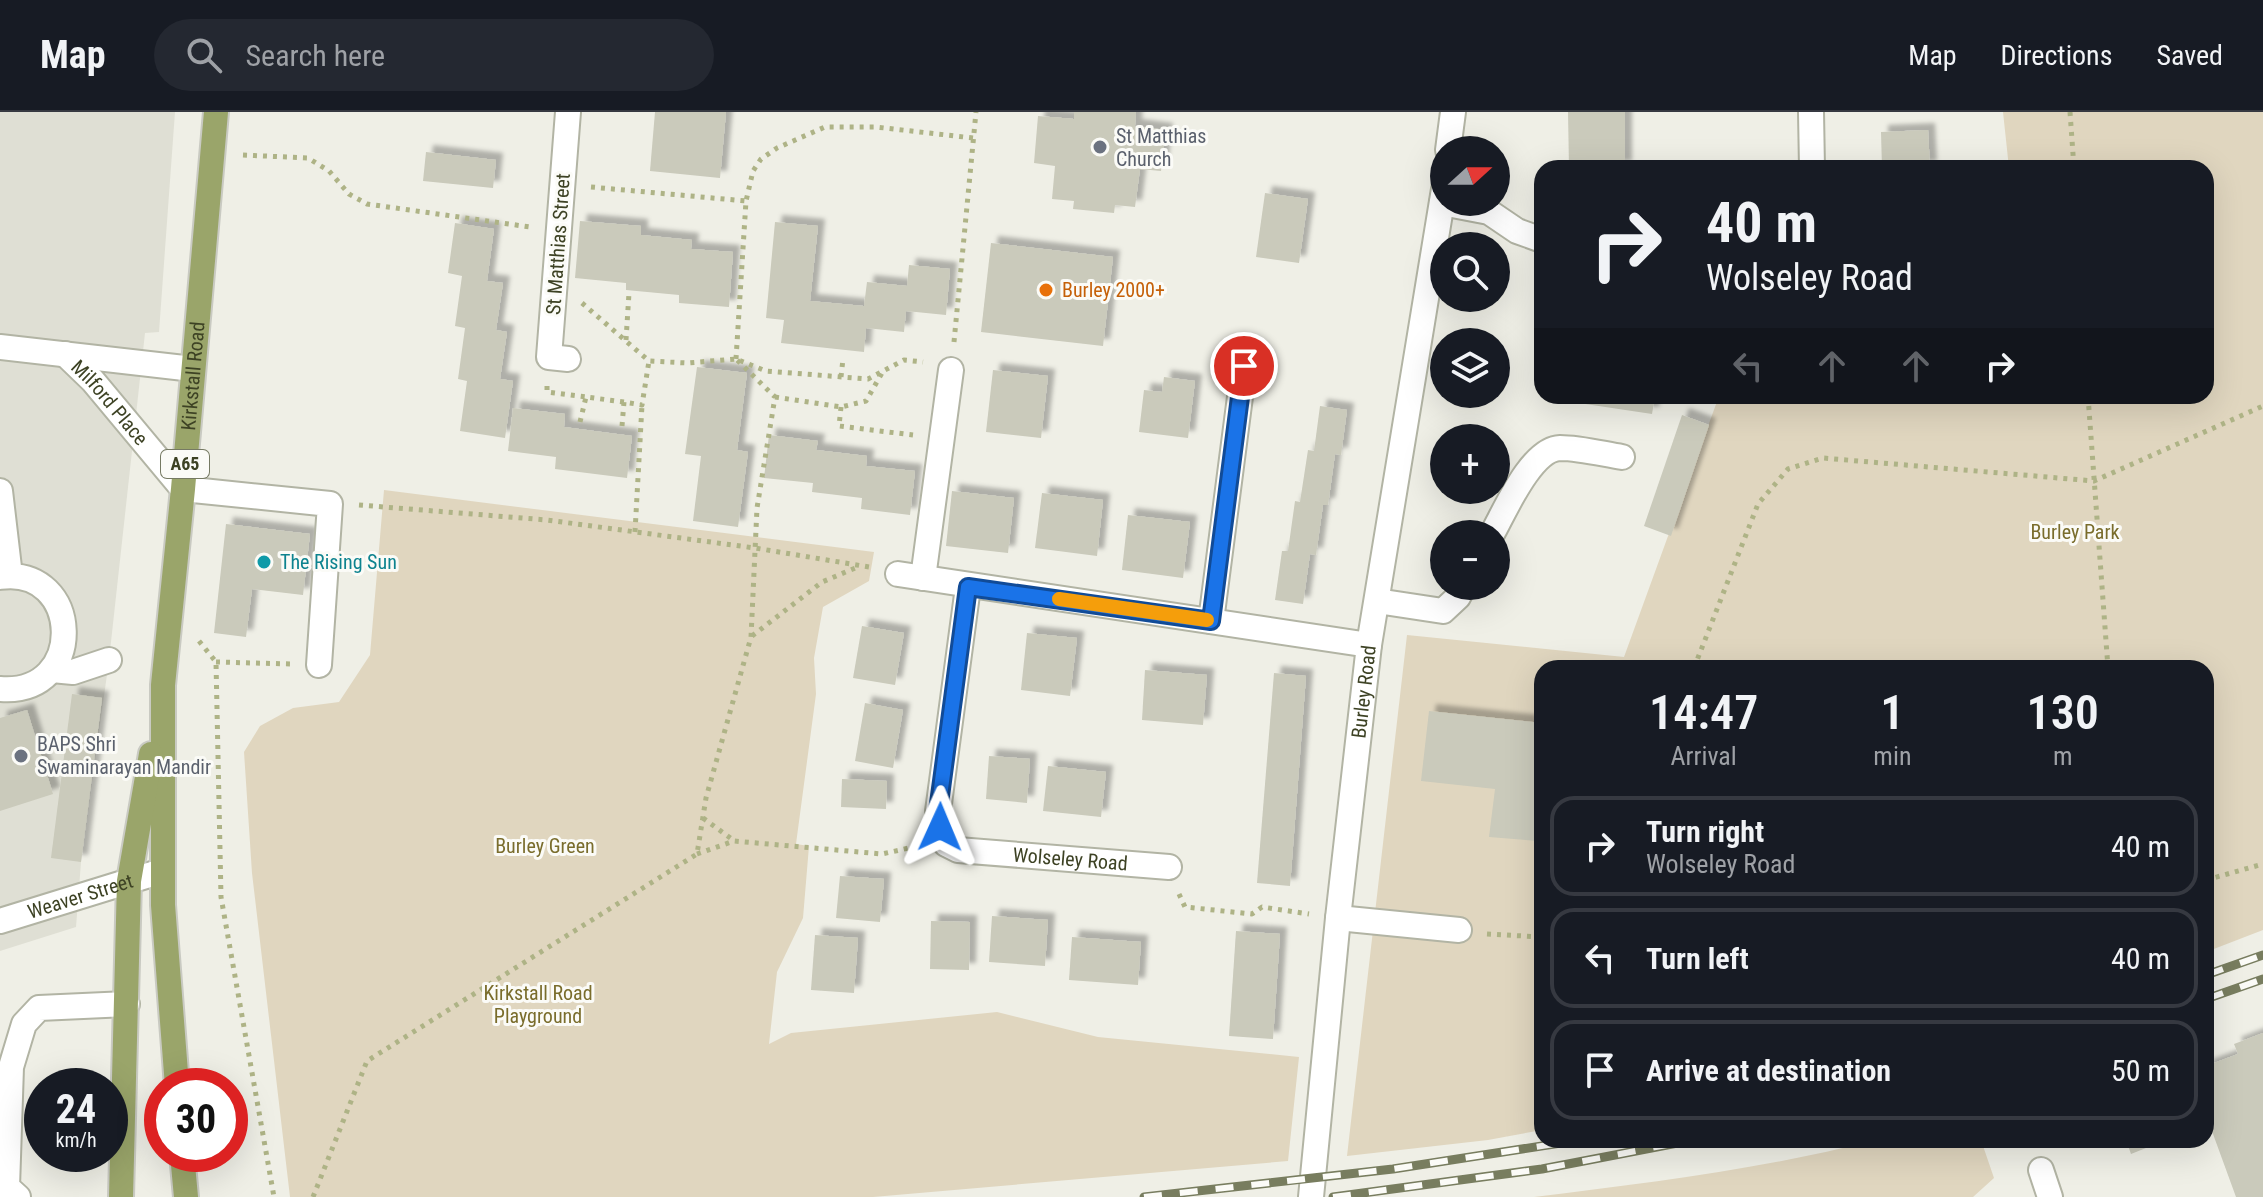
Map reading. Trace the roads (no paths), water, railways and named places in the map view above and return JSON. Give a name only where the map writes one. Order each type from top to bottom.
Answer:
[{"type":"main road","name":"Kirkstall Road","points":[[121,1197],[129,881],[163,685],[214,154],[215,113]]},
{"type":"main road","name":"Kirkstall Road","points":[[163,685],[162,871],[176,1068]]},
{"type":"main road","points":[[184,1172],[186,1197]]},
{"type":"street","name":"St Matthias Street","points":[[568,112],[549,357],[568,359]]},
{"type":"street","points":[[1450,136],[1453,112]]},
{"type":"street","points":[[1811,112],[1812,160]]},
{"type":"street","name":"Burley Road","points":[[1311,1197],[1369,645],[1440,216]]},
{"type":"street","points":[[1495,216],[1517,231],[1534,237]]},
{"type":"street","name":"Milford Place","points":[[0,347],[193,369]]},
{"type":"street","name":"Milford Place","points":[[65,354],[102,391],[183,489]]},
{"type":"street","points":[[1211,621],[1244,366]]},
{"type":"street","points":[[923,578],[951,370]]},
{"type":"street","points":[[1500,520],[1521,481],[1542,454],[1558,448],[1622,457]]},
{"type":"street","points":[[183,489],[330,504],[319,665]]},
{"type":"street","points":[[0,491],[5,576],[28,579],[44,588],[64,618],[65,637],[61,655],[52,670],[38,682],[21,688],[0,689]]},
{"type":"street","points":[[898,574],[968,587],[1369,645]]},
{"type":"street","name":"Wolseley Road","points":[[968,587],[938,811],[946,844],[972,852],[1169,867]]},
{"type":"street","points":[[1377,601],[1443,611],[1455,600]]},
{"type":"street","points":[[52,670],[73,672],[109,660]]},
{"type":"street","name":"Weaver Street","points":[[0,921],[162,871]]},
{"type":"street","points":[[1338,918],[1459,930]]},
{"type":"street","points":[[18,1197],[7,1187],[11,1067],[24,1024],[39,1008],[127,1004]]},
{"type":"street","points":[[2041,1170],[2050,1197]]},
{"type":"railway","points":[[2214,972],[2263,955]]},
{"type":"railway","points":[[2214,996],[2263,979]]},
{"type":"railway","points":[[1144,1197],[1393,1169],[1534,1147]]},
{"type":"railway","points":[[1333,1197],[1542,1169],[1651,1148]]},
{"type":"place","name":"St Matthias Church","points":[[1100,147]]},
{"type":"place","name":"Burley 2000+","points":[[1046,290]]},
{"type":"place","name":"The Rising Sun","points":[[264,562]]},
{"type":"place","name":"BAPS Shri Swaminarayan Mandir","points":[[21,756]]},
{"type":"park label","name":"Burley Park","points":[[2075,532]]},
{"type":"park label","name":"Burley Green","points":[[545,846]]},
{"type":"park label","name":"Kirkstall Road Playground","points":[[538,1004]]}]
